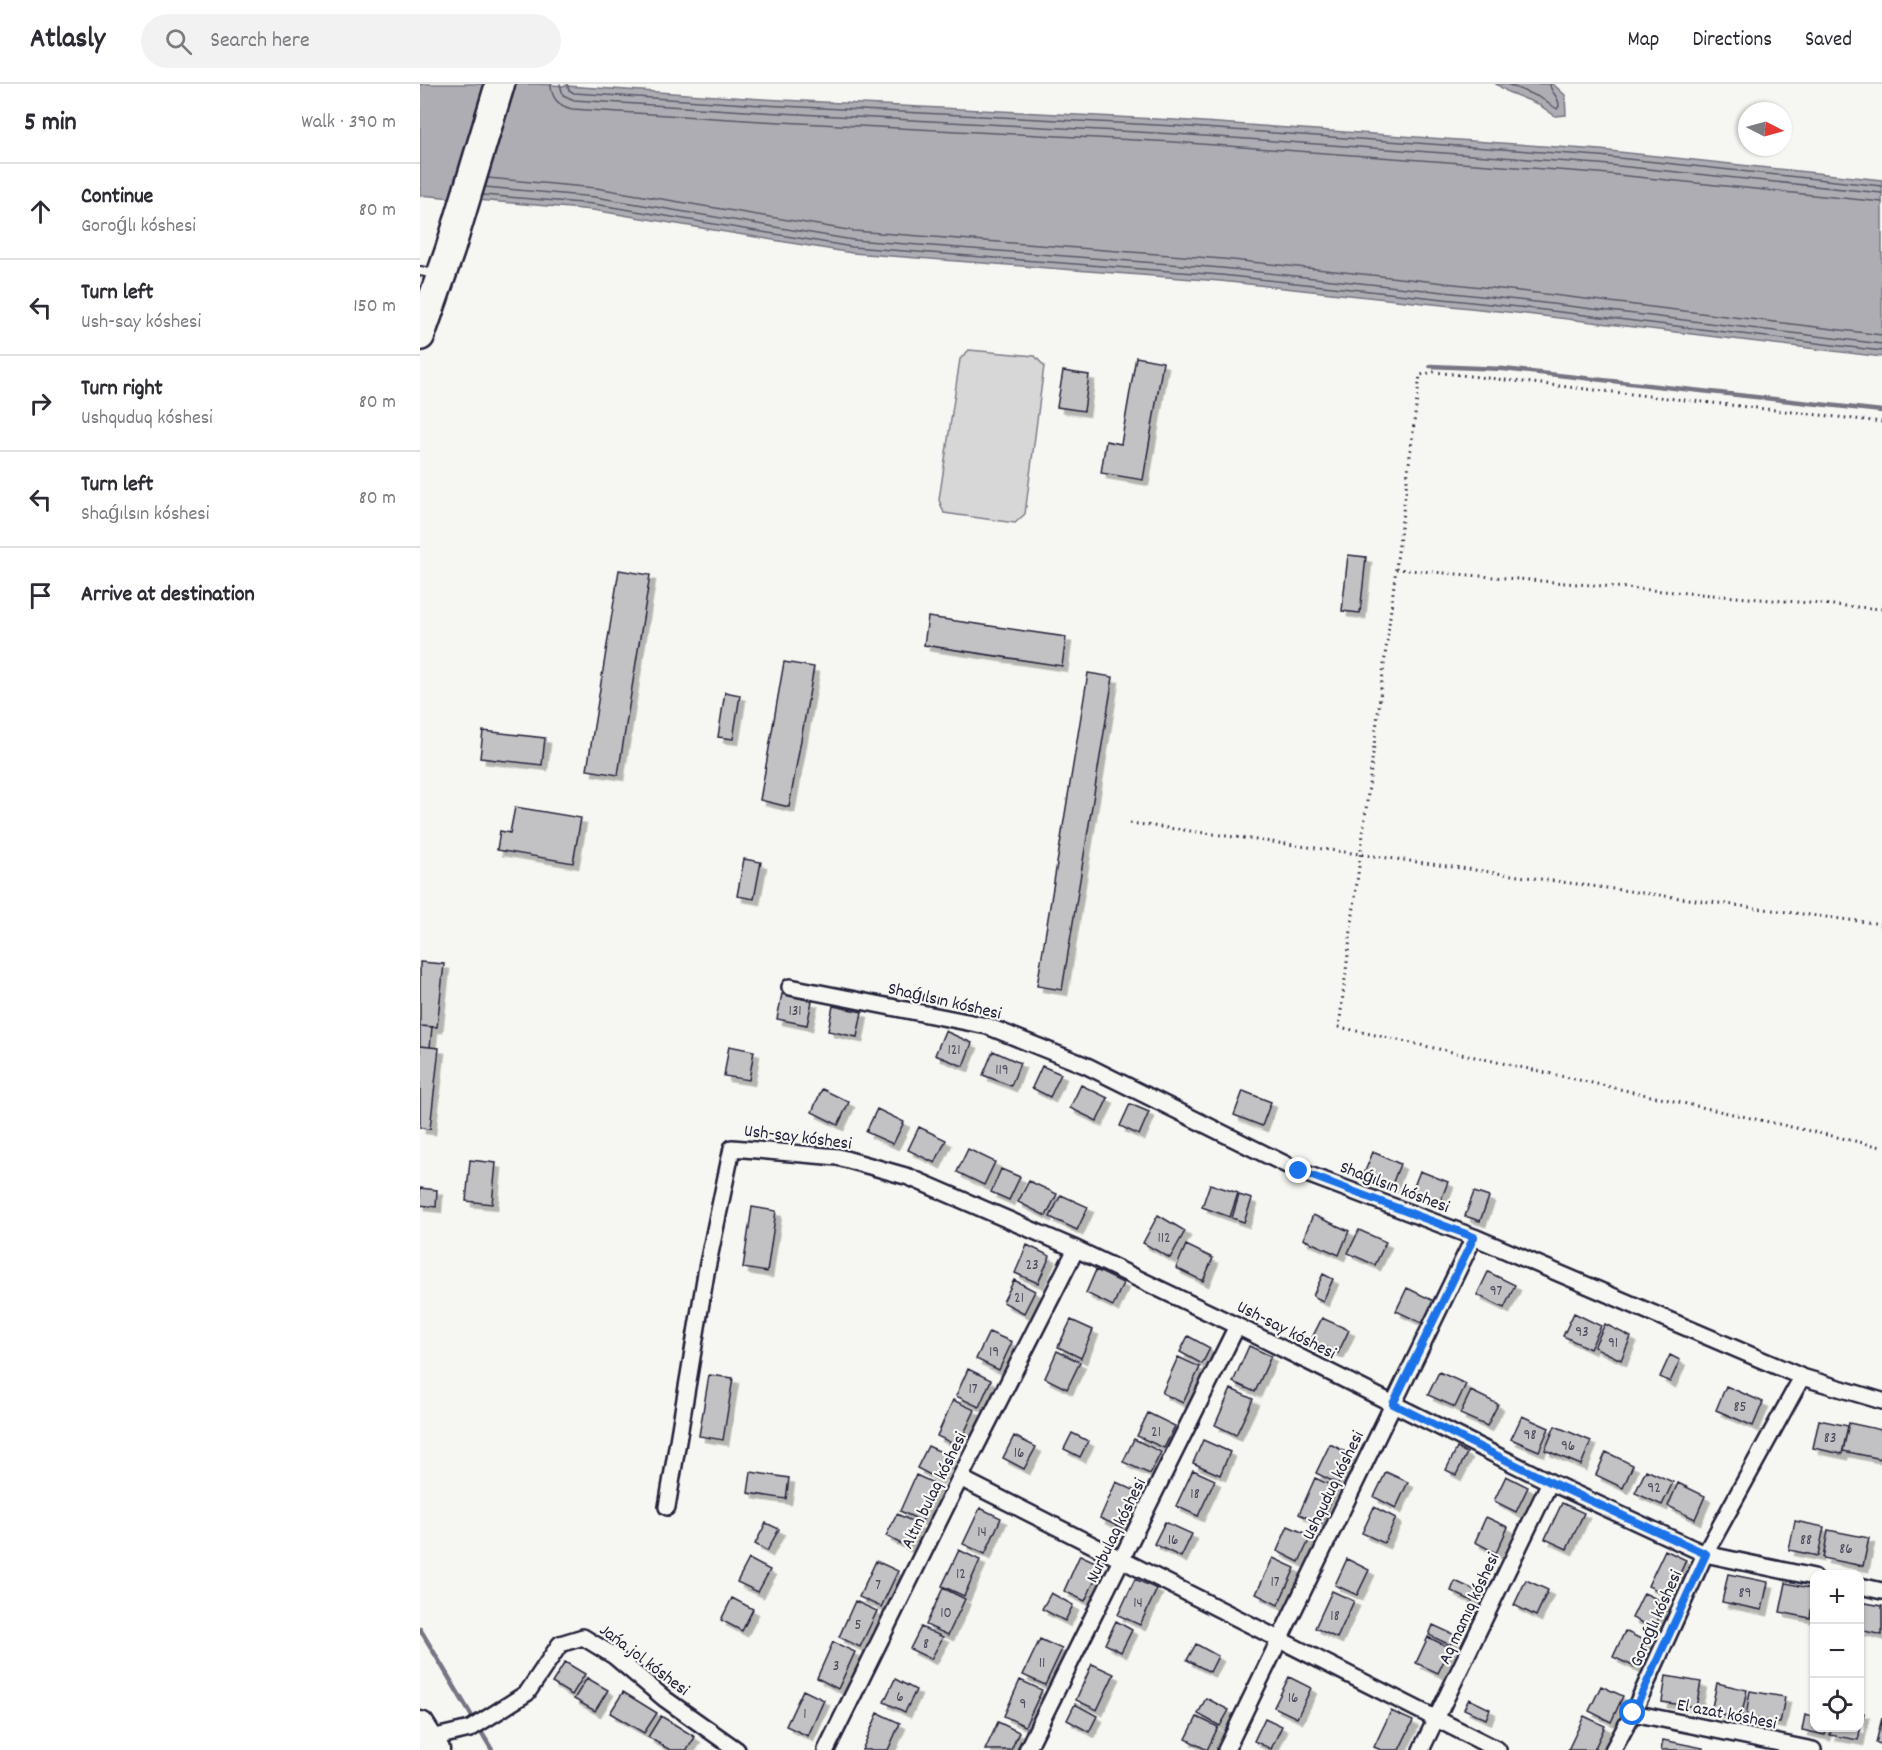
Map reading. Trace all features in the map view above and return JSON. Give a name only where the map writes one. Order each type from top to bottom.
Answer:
[{"type":"highway","points":[[420,336],[437,265],[500,84]]},
{"type":"street","name":"Shaǵılsın kóshesi","points":[[790,987],[987,1026],[1088,1066],[1299,1171],[1474,1237],[1802,1377],[1882,1401]]},
{"type":"street","name":"Ush-say kóshesi","points":[[667,1507],[706,1273],[732,1148],[838,1157],[909,1177],[1076,1250],[1237,1326],[1550,1482],[1706,1554],[1810,1576]]},
{"type":"street","name":"Ushquduq kóshesi","points":[[1226,1750],[1474,1237]]},
{"type":"street","name":"Altın bulaq kóshesi","points":[[826,1750],[1076,1250]]},
{"type":"street","name":"Nurbulaq kóshesi","points":[[1028,1750],[1237,1326]]},
{"type":"street","name":"Goroǵlı kóshesi","points":[[1613,1750],[1633,1713],[1706,1554],[1802,1377]]},
{"type":"street","points":[[960,1478],[1498,1750]]},
{"type":"street","name":"Aq mamıq kóshesi","points":[[1421,1750],[1550,1482]]},
{"type":"street","points":[[1864,1587],[1882,1591]]},
{"type":"street","name":"Jańa jol kóshesi","points":[[426,1740],[475,1726],[527,1693],[560,1644],[583,1637],[614,1656],[665,1699],[737,1750]]},
{"type":"street","name":"El azat kóshesi","points":[[1633,1713],[1813,1750]]},
{"type":"path","points":[[1882,422],[1434,372],[1420,375],[1339,1028],[1882,1147]]},
{"type":"path","points":[[1396,569],[1882,609]]},
{"type":"path","points":[[1130,823],[1711,903],[1882,924]]},
{"type":"shaded area","points":[[969,350],[1035,356],[1044,366],[1025,514],[1015,523],[944,513],[939,500],[960,359]]},
{"type":"water","points":[[420,84],[536,84],[762,99],[1175,120],[1600,150],[1882,180],[1882,357],[1526,314],[1220,281],[852,253],[593,210],[420,195]]},
{"type":"water","points":[[1496,84],[1553,84],[1565,95],[1566,115],[1555,116],[1538,104],[1508,92]]},
{"type":"building","points":[[1136,357],[1163,362],[1143,480],[1101,473],[1106,441],[1121,444]]},
{"type":"building","points":[[1063,371],[1089,375],[1084,411],[1057,407]]},
{"type":"building","points":[[1348,555],[1366,557],[1360,613],[1342,611]]},
{"type":"building","points":[[619,570],[650,575],[618,775],[587,770]]},
{"type":"building","points":[[928,617],[1066,637],[1062,666],[924,645]]},
{"type":"building","points":[[784,662],[814,667],[789,807],[760,800]]},
{"type":"building","points":[[1088,673],[1113,677],[1062,990],[1037,986]]},
{"type":"building","points":[[725,692],[740,695],[733,739],[718,737]]},
{"type":"building","points":[[483,731],[545,738],[542,765],[480,758]]},
{"type":"building","points":[[515,807],[581,818],[573,863],[497,850],[500,831],[510,833]]},
{"type":"building","points":[[744,859],[761,862],[754,899],[737,896]]},
{"type":"building","points":[[420,962],[444,964],[437,1027],[420,1026]]},
{"type":"building","points":[[782,994],[812,1001],[807,1025],[777,1019]]},
{"type":"building","points":[[833,1006],[862,1012],[857,1037],[828,1031]]},
{"type":"building","points":[[420,1026],[432,1027],[430,1047],[420,1046]]},
{"type":"building","points":[[945,1031],[972,1043],[963,1066],[935,1055]]},
{"type":"building","points":[[420,1046],[439,1048],[430,1129],[420,1128]]},
{"type":"building","points":[[729,1046],[754,1051],[749,1080],[724,1076]]},
{"type":"building","points":[[993,1051],[1020,1063],[1011,1086],[983,1075]]},
{"type":"building","points":[[1042,1066],[1061,1074],[1050,1097],[1032,1088]]},
{"type":"building","points":[[1081,1085],[1108,1098],[1097,1121],[1070,1108]]},
{"type":"building","points":[[822,1089],[849,1102],[838,1125],[812,1112]]},
{"type":"building","points":[[1243,1091],[1271,1102],[1262,1126],[1234,1115]]},
{"type":"building","points":[[1130,1104],[1149,1112],[1139,1135],[1120,1126]]},
{"type":"building","points":[[877,1109],[904,1122],[893,1144],[866,1132]]},
{"type":"building","points":[[919,1127],[946,1140],[935,1163],[908,1150]]},
{"type":"building","points":[[968,1149],[995,1162],[984,1185],[957,1172]]},
{"type":"building","points":[[1373,1152],[1400,1164],[1391,1187],[1363,1176]]},
{"type":"building","points":[[470,1160],[496,1163],[492,1204],[466,1201]]},
{"type":"building","points":[[1001,1169],[1020,1177],[1009,1200],[991,1192]]},
{"type":"building","points":[[1420,1171],[1448,1182],[1439,1205],[1411,1194]]},
{"type":"building","points":[[1029,1181],[1057,1194],[1046,1216],[1018,1202]]},
{"type":"building","points":[[1210,1184],[1238,1193],[1230,1217],[1202,1207]]},
{"type":"building","points":[[420,1188],[437,1190],[436,1207],[420,1205]]},
{"type":"building","points":[[1474,1192],[1489,1197],[1480,1221],[1465,1216]]},
{"type":"building","points":[[1061,1195],[1088,1207],[1077,1230],[1050,1217]]},
{"type":"building","points":[[1239,1195],[1252,1199],[1244,1222],[1232,1218]]},
{"type":"building","points":[[752,1207],[776,1211],[767,1272],[743,1268]]},
{"type":"building","points":[[1158,1215],[1185,1231],[1170,1258],[1143,1243]]},
{"type":"building","points":[[1313,1215],[1349,1231],[1339,1255],[1303,1239]]},
{"type":"building","points":[[1359,1230],[1386,1242],[1375,1265],[1348,1253]]},
{"type":"building","points":[[1027,1245],[1050,1256],[1038,1283],[1015,1273]]},
{"type":"building","points":[[1186,1245],[1213,1258],[1203,1281],[1176,1268]]},
{"type":"building","points":[[1096,1270],[1123,1283],[1113,1306],[1086,1293]]},
{"type":"building","points":[[1488,1272],[1515,1285],[1504,1308],[1477,1295]]},
{"type":"building","points":[[1323,1274],[1333,1279],[1323,1301],[1313,1296]]},
{"type":"building","points":[[1014,1280],[1035,1291],[1024,1313],[1003,1302]]},
{"type":"building","points":[[1407,1288],[1434,1301],[1424,1324],[1396,1311]]},
{"type":"building","points":[[1574,1313],[1601,1326],[1590,1349],[1563,1336]]},
{"type":"building","points":[[1322,1318],[1349,1330],[1338,1353],[1311,1340]]},
{"type":"building","points":[[1071,1320],[1093,1330],[1081,1358],[1058,1347]]},
{"type":"building","points":[[1605,1324],[1631,1337],[1621,1360],[1594,1347]]},
{"type":"building","points":[[989,1332],[1012,1342],[999,1370],[976,1359]]},
{"type":"building","points":[[1188,1336],[1210,1348],[1202,1364],[1180,1352]]},
{"type":"building","points":[[1249,1346],[1271,1356],[1255,1392],[1233,1382]]},
{"type":"building","points":[[1057,1351],[1080,1362],[1067,1389],[1045,1378]]},
{"type":"building","points":[[1670,1355],[1680,1360],[1670,1382],[1660,1377]]},
{"type":"building","points":[[1178,1357],[1200,1367],[1183,1403],[1162,1393]]},
{"type":"building","points":[[968,1369],[991,1380],[979,1407],[956,1396]]},
{"type":"building","points":[[1439,1372],[1466,1384],[1455,1407],[1428,1395]]},
{"type":"building","points":[[709,1375],[733,1378],[723,1440],[699,1436]]},
{"type":"building","points":[[1726,1386],[1763,1402],[1753,1426],[1716,1410]]},
{"type":"building","points":[[1231,1389],[1253,1399],[1236,1435],[1215,1425]]},
{"type":"building","points":[[1471,1391],[1498,1404],[1487,1426],[1460,1414]]},
{"type":"building","points":[[953,1400],[975,1410],[958,1446],[937,1436]]},
{"type":"building","points":[[1148,1413],[1175,1426],[1164,1448],[1137,1436]]},
{"type":"building","points":[[1522,1416],[1549,1428],[1539,1451],[1511,1439]]},
{"type":"building","points":[[1819,1420],[1848,1426],[1842,1454],[1813,1448]]},
{"type":"building","points":[[1849,1423],[1882,1430],[1882,1459],[1843,1451]]},
{"type":"building","points":[[1555,1426],[1591,1441],[1581,1465],[1545,1450]]},
{"type":"building","points":[[1072,1433],[1088,1441],[1080,1457],[1064,1449]]},
{"type":"building","points":[[1014,1436],[1036,1447],[1024,1469],[1003,1458]]},
{"type":"building","points":[[1134,1439],[1161,1452],[1150,1474],[1123,1462]]},
{"type":"building","points":[[1203,1440],[1230,1452],[1220,1475],[1193,1463]]},
{"type":"building","points":[[1330,1444],[1352,1455],[1338,1484],[1316,1473]]},
{"type":"building","points":[[928,1446],[950,1456],[938,1479],[917,1468]]},
{"type":"building","points":[[1457,1448],[1467,1453],[1456,1475],[1446,1470]]},
{"type":"building","points":[[1606,1452],[1633,1465],[1623,1488],[1596,1475]]},
{"type":"building","points":[[1193,1470],[1215,1480],[1198,1516],[1176,1506]]},
{"type":"building","points":[[1646,1470],[1673,1482],[1662,1505],[1635,1493]]},
{"type":"building","points":[[751,1472],[789,1478],[786,1499],[748,1493]]},
{"type":"building","points":[[1386,1472],[1408,1482],[1396,1508],[1374,1497]]},
{"type":"building","points":[[916,1475],[938,1485],[922,1521],[900,1511]]},
{"type":"building","points":[[1506,1476],[1528,1487],[1516,1512],[1494,1501]]},
{"type":"building","points":[[1315,1478],[1337,1488],[1321,1524],[1299,1514]]},
{"type":"building","points":[[1116,1482],[1138,1492],[1122,1528],[1100,1518]]},
{"type":"building","points":[[1678,1483],[1705,1496],[1695,1519],[1668,1506]]},
{"type":"building","points":[[1562,1503],[1584,1513],[1567,1549],[1545,1539]]},
{"type":"building","points":[[1374,1507],[1396,1518],[1384,1543],[1362,1533]]},
{"type":"building","points":[[980,1508],[1001,1518],[985,1554],[963,1544]]},
{"type":"building","points":[[897,1514],[918,1524],[907,1547],[886,1536]]},
{"type":"building","points":[[1486,1517],[1508,1527],[1496,1553],[1475,1542]]},
{"type":"building","points":[[1795,1521],[1824,1527],[1818,1556],[1789,1550]]},
{"type":"building","points":[[1165,1522],[1192,1534],[1181,1557],[1154,1544]]},
{"type":"building","points":[[766,1523],[779,1529],[767,1551],[755,1544]]},
{"type":"building","points":[[1288,1526],[1311,1536],[1299,1562],[1277,1551]]},
{"type":"building","points":[[1828,1530],[1869,1538],[1863,1566],[1823,1558]]},
{"type":"building","points":[[959,1550],[980,1560],[964,1596],[942,1586]]},
{"type":"building","points":[[1665,1550],[1686,1560],[1670,1596],[1648,1586]]},
{"type":"building","points":[[1080,1555],[1102,1565],[1085,1601],[1064,1591]]},
{"type":"building","points":[[1273,1558],[1295,1568],[1278,1605],[1256,1594]]},
{"type":"building","points":[[749,1559],[770,1570],[758,1592],[737,1582]]},
{"type":"building","points":[[1347,1559],[1369,1570],[1357,1595],[1335,1585]]},
{"type":"building","points":[[876,1561],[898,1571],[881,1607],[859,1597]]},
{"type":"building","points":[[1728,1574],[1768,1582],[1762,1610],[1722,1602]]},
{"type":"building","points":[[1135,1579],[1157,1589],[1140,1625],[1118,1615]]},
{"type":"building","points":[[1526,1580],[1548,1590],[1536,1616],[1514,1605]]},
{"type":"building","points":[[1455,1581],[1477,1591],[1472,1601],[1451,1591]]},
{"type":"building","points":[[1786,1583],[1810,1588],[1810,1618],[1780,1612]]},
{"type":"building","points":[[943,1588],[965,1599],[948,1635],[926,1625]]},
{"type":"building","points":[[1332,1591],[1354,1601],[1337,1638],[1315,1628]]},
{"type":"building","points":[[1051,1593],[1073,1605],[1065,1621],[1042,1609]]},
{"type":"building","points":[[1644,1593],[1666,1603],[1654,1628],[1632,1618]]},
{"type":"building","points":[[732,1598],[753,1609],[742,1631],[721,1620]]},
{"type":"building","points":[[855,1601],[877,1611],[860,1647],[839,1637]]},
{"type":"building","points":[[1864,1603],[1882,1606],[1882,1635],[1864,1631]]},
{"type":"building","points":[[1116,1621],[1132,1630],[1121,1652],[1105,1644]]},
{"type":"building","points":[[1433,1625],[1455,1635],[1450,1645],[1429,1635]]},
{"type":"building","points":[[921,1627],[943,1637],[931,1659],[910,1649]]},
{"type":"building","points":[[1625,1631],[1647,1642],[1635,1667],[1613,1657]]},
{"type":"building","points":[[1428,1637],[1450,1648],[1438,1673],[1416,1663]]},
{"type":"building","points":[[1040,1639],[1062,1649],[1045,1685],[1023,1675]]},
{"type":"building","points":[[833,1642],[855,1652],[838,1689],[817,1678]]},
{"type":"building","points":[[1196,1644],[1218,1656],[1210,1672],[1187,1660]]},
{"type":"building","points":[[565,1662],[585,1674],[572,1695],[552,1683]]},
{"type":"building","points":[[1092,1664],[1114,1674],[1097,1710],[1076,1700]]},
{"type":"building","points":[[1666,1676],[1701,1682],[1696,1707],[1662,1702]]},
{"type":"building","points":[[1289,1677],[1311,1688],[1297,1718],[1274,1707]]},
{"type":"building","points":[[587,1678],[608,1690],[595,1711],[574,1699]]},
{"type":"building","points":[[895,1679],[916,1690],[905,1712],[884,1702]]},
{"type":"building","points":[[1020,1680],[1042,1690],[1025,1726],[1004,1716]]},
{"type":"building","points":[[1717,1683],[1747,1690],[1741,1718],[1711,1712]]},
{"type":"building","points":[[1601,1686],[1623,1696],[1611,1722],[1589,1711]]},
{"type":"building","points":[[803,1690],[824,1700],[808,1736],[786,1726]]},
{"type":"building","points":[[1750,1691],[1785,1697],[1780,1723],[1746,1717]]},
{"type":"building","points":[[623,1692],[657,1713],[644,1733],[610,1713]]},
{"type":"building","points":[[1206,1698],[1229,1710],[1220,1726],[1198,1714]]},
{"type":"building","points":[[1469,1699],[1490,1709],[1486,1719],[1464,1709]]},
{"type":"building","points":[[1075,1704],[1097,1716],[1089,1732],[1067,1720]]},
{"type":"building","points":[[1391,1711],[1413,1721],[1399,1750],[1381,1750],[1374,1747]]},
{"type":"building","points":[[878,1713],[900,1723],[888,1750],[862,1750]]},
{"type":"building","points":[[1805,1715],[1810,1716],[1810,1732],[1802,1730]]},
{"type":"building","points":[[661,1716],[695,1737],[687,1750],[670,1750],[648,1737]]},
{"type":"building","points":[[1584,1716],[1605,1726],[1594,1750],[1568,1750]]},
{"type":"building","points":[[1197,1717],[1218,1727],[1207,1750],[1186,1739]]},
{"type":"building","points":[[1265,1718],[1282,1726],[1271,1749],[1254,1741]]},
{"type":"building","points":[[1882,1718],[1882,1744],[1876,1743]]},
{"type":"building","points":[[998,1722],[1019,1732],[1011,1750],[985,1750]]},
{"type":"building","points":[[1830,1732],[1860,1732],[1858,1740],[1830,1735]]},
{"type":"building","points":[[1663,1740],[1703,1748],[1703,1750],[1661,1750]]},
{"type":"waterway","points":[[1430,366],[1503,369],[1882,411]]},
{"type":"waterway","points":[[420,1629],[492,1750]]},
{"type":"route","points":[[1299,1171],[1474,1237],[1393,1404],[1550,1482],[1706,1554],[1633,1713]]}]
